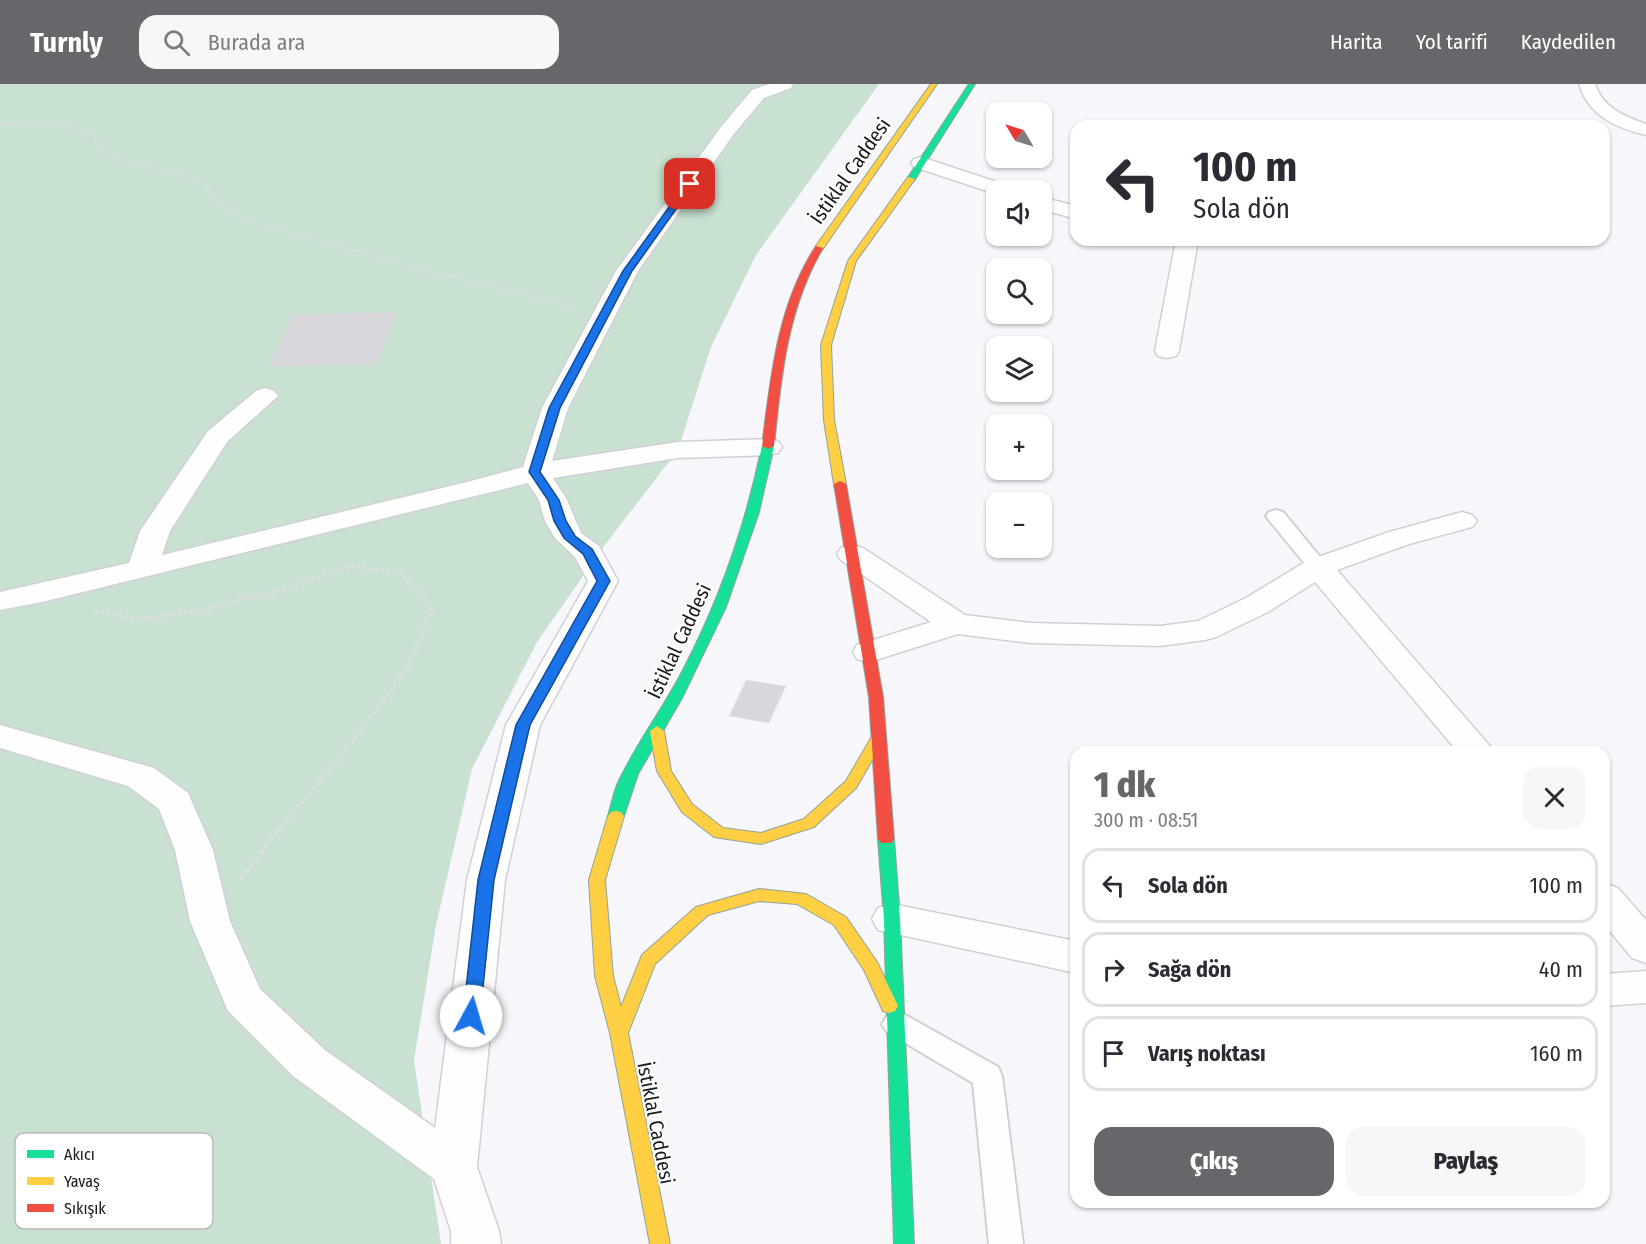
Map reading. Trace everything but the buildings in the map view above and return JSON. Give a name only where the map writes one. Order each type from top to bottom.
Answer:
[{"type":"main road","name":"İstiklal Caddesi","points":[[660,1244],[619,1033],[604,976],[597,879],[625,785],[657,731],[712,624],[742,547],[759,493],[768,447],[779,351],[796,295],[810,260],[934,84]]},
{"type":"main road","points":[[904,1244],[892,919],[876,697],[829,420],[826,345],[852,261],[921,163],[972,84]]},
{"type":"main road","points":[[657,731],[664,771],[687,808],[719,833],[761,839],[809,822],[851,784],[879,736]]},
{"type":"main road","points":[[619,1033],[648,960],[702,911],[759,895],[800,898],[840,921],[871,967],[897,1024]]},
{"type":"street","points":[[535,472],[555,408],[627,271],[727,131],[758,94],[785,84]]},
{"type":"street","points":[[1587,84],[1589,93],[1606,113],[1646,130]]},
{"type":"street","points":[[921,163],[986,185]]},
{"type":"street","points":[[1052,206],[1070,211]]},
{"type":"street","points":[[1167,351],[1186,246]]},
{"type":"street","points":[[142,569],[155,531],[217,437],[265,396]]},
{"type":"street","points":[[0,601],[42,593],[475,489],[535,472],[678,450],[768,447]]},
{"type":"street","points":[[476,1244],[475,1231],[454,1167],[486,880],[523,725],[603,581],[588,552],[570,538],[560,521],[554,500],[535,472]]},
{"type":"street","points":[[869,652],[956,624],[1043,633],[1160,636],[1205,630],[1257,605],[1318,567],[1399,538],[1462,521]]},
{"type":"street","points":[[852,554],[956,624]]},
{"type":"street","points":[[1318,567],[1473,746]]},
{"type":"street","points":[[0,736],[141,777],[175,802],[194,850],[210,921],[243,999],[309,1063],[454,1167]]},
{"type":"street","points":[[1610,905],[1646,947]]},
{"type":"street","points":[[892,919],[1070,956]]},
{"type":"street","points":[[1610,990],[1646,987]]},
{"type":"lane","points":[[1276,516],[1318,567]]},
{"type":"lane","points":[[897,1024],[987,1076],[1006,1244]]},
{"type":"path","points":[[0,126],[72,127],[93,132],[99,148],[126,161],[182,174],[204,184],[221,204],[241,219],[381,260],[605,313]]},
{"type":"path","points":[[42,593],[101,615],[142,619],[193,612],[288,588],[351,566],[399,573],[432,608],[409,665],[357,736],[284,822],[210,921]]},
{"type":"green space","points":[[0,84],[879,84],[756,255],[711,347],[678,450],[604,546],[537,642],[472,769],[436,925],[414,1060],[441,1244],[0,1244]]},
{"type":"traffic: fast","points":[[911,179],[972,84]]},
{"type":"traffic: fast","points":[[616,816],[630,774],[691,668],[732,576],[753,512],[768,446]]},
{"type":"traffic: fast","points":[[886,839],[892,919],[904,1244]]},
{"type":"traffic: slow","points":[[819,248],[934,84]]},
{"type":"traffic: slow","points":[[840,484],[829,420],[826,345],[852,261],[911,179]]},
{"type":"traffic: slow","points":[[657,731],[664,771],[687,808],[719,833],[761,839],[809,823],[851,784],[879,736]]},
{"type":"traffic: slow","points":[[616,816],[597,880],[604,976],[619,1033],[660,1244]]},
{"type":"traffic: slow","points":[[619,1033],[648,960],[702,911],[759,895],[800,898],[840,921],[871,967],[889,1006]]},
{"type":"traffic: jam","points":[[768,446],[777,369],[788,318],[806,270],[819,248]]},
{"type":"traffic: jam","points":[[840,484],[876,697],[886,839]]},
{"type":"route","points":[[471,1016],[486,880],[523,725],[603,581],[588,552],[570,538],[560,521],[554,500],[535,472],[555,408],[627,271],[690,184]]}]
